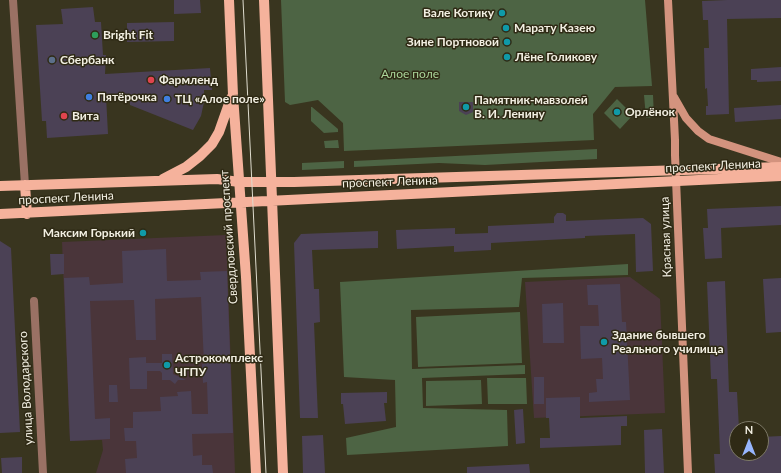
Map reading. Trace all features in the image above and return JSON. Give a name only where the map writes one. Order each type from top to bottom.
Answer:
[{"type":"main road","name":"Свердловский проспект","points":[[229,0],[232,95],[241,202],[256,473]]},
{"type":"main road","points":[[264,0],[283,473]]},
{"type":"main road","name":"Красная улица","points":[[668,0],[675,137],[675,176],[688,473]]},
{"type":"main road","points":[[672,94],[686,118],[698,131],[709,139],[781,162]]},
{"type":"main road","points":[[161,180],[186,167],[212,144],[219,132],[232,95]]},
{"type":"main road","name":"проспект Ленина","points":[[0,214],[27,214],[241,202],[675,176],[781,167]]},
{"type":"main road","name":"проспект Ленина","points":[[0,186],[216,179],[239,182],[271,182],[675,176],[781,176]]},
{"type":"main road","points":[[25,185],[27,214]]},
{"type":"street","points":[[13,0],[25,185]]},
{"type":"street","name":"улица Володарского","points":[[34,301],[43,473]]},
{"type":"shaded area","points":[[226,235],[235,473],[96,473],[103,450],[102,440],[70,441],[62,242]]},
{"type":"shaded area","points":[[630,277],[660,299],[665,413],[534,418],[525,282]]},
{"type":"green space","name":"Алое поле","points":[[281,0],[645,0],[652,86],[615,87],[593,114],[594,140],[344,151],[343,123],[318,100],[290,105],[285,102]]},
{"type":"green space","points":[[644,95],[653,95],[654,117],[646,118]]},
{"type":"green space","points":[[617,99],[633,115],[620,129],[604,113]]},
{"type":"green space","points":[[311,107],[338,129],[338,132],[324,133],[311,121]]},
{"type":"green space","points":[[338,140],[339,148],[325,148],[324,141]]},
{"type":"green space","points":[[597,149],[597,159],[485,165],[439,163],[354,167],[354,161]]},
{"type":"green space","points":[[344,161],[344,168],[302,170],[302,163]]},
{"type":"green space","points":[[628,264],[628,275],[522,278],[519,307],[411,310],[412,369],[525,365],[525,374],[422,378],[423,408],[507,410],[508,446],[347,455],[346,438],[396,427],[395,380],[344,377],[340,282]]},
{"type":"green space","points":[[520,312],[522,363],[418,367],[416,317]]},
{"type":"green space","points":[[487,378],[526,378],[527,404],[488,404]]},
{"type":"green space","points":[[481,380],[482,404],[426,406],[426,381]]},
{"type":"building","points":[[174,0],[200,0],[201,13],[174,14]]},
{"type":"building","points":[[781,0],[781,18],[727,19],[729,114],[706,115],[706,106],[708,106],[707,88],[705,89],[704,48],[709,48],[708,20],[703,20],[702,1]]},
{"type":"building","points":[[93,7],[95,22],[101,22],[103,55],[106,55],[105,74],[210,68],[212,90],[204,90],[204,102],[201,116],[193,130],[130,105],[129,95],[106,96],[108,134],[47,138],[46,121],[42,121],[36,25],[63,24],[61,9]]},
{"type":"building","points":[[174,22],[174,41],[127,42],[127,23]]},
{"type":"building","points":[[781,67],[781,81],[757,82],[757,80],[751,80],[751,69]]},
{"type":"building","name":"Памятник-мавзолей В. И. Ленину","points":[[459,102],[473,102],[473,112],[466,115],[459,111]]},
{"type":"building","points":[[781,105],[781,119],[735,122],[734,108]]},
{"type":"building","points":[[781,206],[781,225],[721,228],[722,258],[705,259],[703,228],[708,228],[707,209]]},
{"type":"building","points":[[557,213],[563,213],[566,215],[566,221],[643,218],[651,224],[653,271],[636,272],[635,234],[491,243],[491,250],[454,252],[454,246],[397,249],[396,230],[455,228],[455,234],[488,233],[488,226],[554,223],[554,217]]},
{"type":"building","points":[[378,231],[378,248],[312,250],[314,289],[319,289],[320,322],[314,323],[318,418],[300,418],[294,243],[301,234]]},
{"type":"building","points":[[0,241],[11,248],[20,432],[0,433]]},
{"type":"building","points":[[166,249],[167,281],[201,280],[200,272],[227,271],[233,433],[192,434],[193,456],[202,455],[202,465],[212,465],[213,473],[126,473],[125,459],[137,458],[136,441],[125,441],[124,428],[133,428],[133,412],[161,411],[160,397],[178,396],[177,392],[191,391],[192,414],[208,414],[207,382],[203,383],[202,364],[204,364],[201,297],[155,299],[156,340],[136,340],[134,300],[90,301],[95,419],[110,418],[110,439],[70,441],[64,278],[89,277],[90,285],[123,283],[122,251]]},
{"type":"building","points":[[50,254],[64,254],[64,274],[51,275]]},
{"type":"building","points":[[781,278],[781,332],[766,333],[763,279]]},
{"type":"building","points":[[725,281],[729,392],[737,392],[739,421],[729,421],[729,461],[769,461],[769,437],[781,436],[781,473],[715,473],[714,454],[720,454],[717,379],[711,379],[707,282]]},
{"type":"building","name":"Здание бывшего Реального училища","points":[[620,284],[622,322],[626,322],[630,400],[589,402],[589,393],[597,392],[596,379],[603,379],[602,358],[581,359],[580,326],[599,326],[598,305],[588,305],[587,285]]},
{"type":"building","points":[[563,303],[564,343],[543,343],[542,304]]},
{"type":"building","points":[[162,354],[172,354],[173,374],[186,380],[178,380],[175,384],[170,380],[162,380],[162,373],[160,371],[147,371],[147,389],[130,389],[129,358],[146,357],[146,363],[162,363]]},
{"type":"building","points":[[534,377],[544,377],[544,404],[534,404]]},
{"type":"building","points":[[109,385],[117,385],[118,402],[109,402]]},
{"type":"building","points":[[387,392],[387,403],[384,403],[386,421],[345,424],[343,404],[341,404],[341,393]]},
{"type":"building","points":[[580,397],[580,418],[627,416],[627,426],[621,426],[621,445],[540,448],[540,438],[550,438],[549,418],[546,418],[546,398]]},
{"type":"building","points":[[523,409],[525,443],[516,444],[514,410]]},
{"type":"building","points":[[662,429],[664,473],[645,473],[644,430]]},
{"type":"building","points":[[323,435],[325,473],[303,473],[302,436]]},
{"type":"building","points":[[22,457],[22,473],[2,473],[1,458]]},
{"type":"building","points":[[529,464],[530,473],[467,473],[467,467]]},
{"type":"tram line","points":[[243,0],[266,473]]},
{"type":"place","name":"Вале Котику","points":[[502,13]]},
{"type":"place","name":"Марату Казею","points":[[506,28]]},
{"type":"place","name":"Bright Fit","points":[[95,35]]},
{"type":"place","name":"Зине Портновой","points":[[507,42]]},
{"type":"place","name":"Лёне Голикову","points":[[507,57]]},
{"type":"place","name":"Сбербанк","points":[[52,60]]},
{"type":"place","name":"Фармленд","points":[[151,80]]},
{"type":"place","name":"Пятёрочка","points":[[89,97]]},
{"type":"place","name":"ТЦ «Алое поле»","points":[[167,99]]},
{"type":"place","name":"Памятник-мавзолей В. И. Ленину","points":[[466,107]]},
{"type":"place","name":"Орлёнок","points":[[617,112]]},
{"type":"place","name":"Вита","points":[[64,116]]},
{"type":"place","name":"Максим Горький","points":[[143,233]]},
{"type":"place","name":"Здание бывшего Реального училища","points":[[604,342]]},
{"type":"place","name":"Астрокомплекс ЧГПУ","points":[[167,365]]}]
